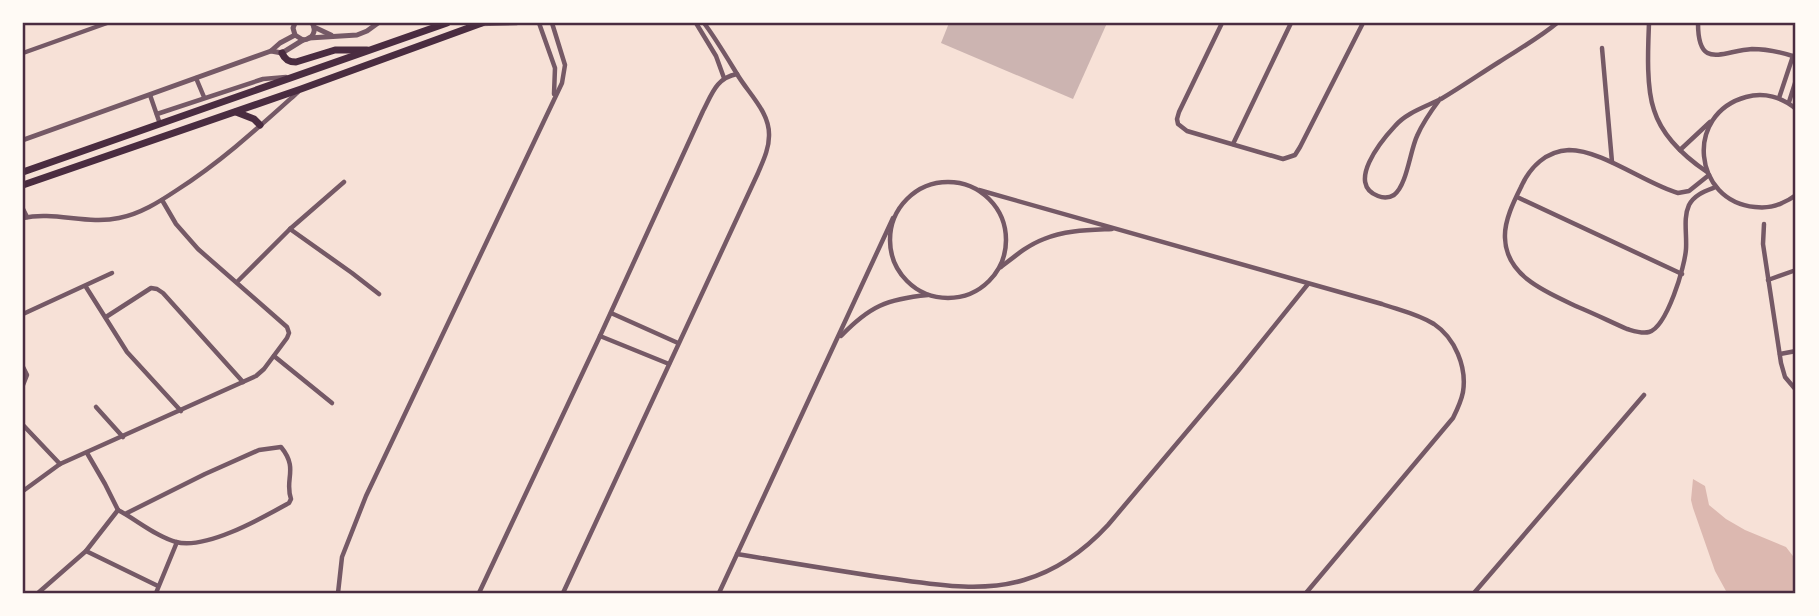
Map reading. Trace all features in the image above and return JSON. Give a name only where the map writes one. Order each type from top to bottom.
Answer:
[{"type":"highway","points":[[23,172],[447,23]]},
{"type":"highway","points":[[23,185],[301,89],[480,23]]},
{"type":"highway","points":[[282,53],[290,62],[296,62],[335,50],[372,50]]},
{"type":"highway","points":[[235,112],[254,119],[260,125]]},
{"type":"street","points":[[23,53],[107,23]]},
{"type":"street","points":[[295,23],[295,35]]},
{"type":"street","points":[[23,140],[271,51],[295,35],[306,39],[357,35],[377,23]]},
{"type":"street","points":[[480,23],[517,23]]},
{"type":"street","points":[[539,23],[554,64],[554,98]]},
{"type":"street","points":[[696,23],[716,56],[724,78]]},
{"type":"street","points":[[562,593],[766,152],[769,135],[767,122],[726,53],[704,23]]},
{"type":"street","points":[[1222,23],[1179,112],[1178,124],[1187,131],[1283,159],[1295,155],[1300,147],[1363,23]]},
{"type":"street","points":[[1233,144],[1291,23]]},
{"type":"street","points":[[1440,99],[1423,124],[1399,189],[1394,195],[1387,197],[1369,191],[1364,176],[1373,156],[1396,125],[1546,33],[1557,23]]},
{"type":"street","points":[[1649,23],[1649,69],[1653,109],[1666,134],[1708,174]]},
{"type":"street","points":[[1698,23],[1700,42],[1704,50],[1713,55],[1762,49],[1777,50],[1795,56],[1779,98]]},
{"type":"street","points":[[271,51],[282,53],[306,39],[314,33],[313,25]]},
{"type":"street","points":[[313,25],[334,36]]},
{"type":"street","points":[[542,33],[553,25]]},
{"type":"street","points":[[338,593],[342,557],[366,496],[564,74],[565,65],[553,25]]},
{"type":"street","points":[[702,32],[708,28]]},
{"type":"street","points":[[1602,48],[1612,163]]},
{"type":"street","points":[[556,75],[564,74]]},
{"type":"street","points":[[479,593],[611,313],[702,111],[724,78],[737,75]]},
{"type":"street","points":[[158,114],[263,79],[297,76]]},
{"type":"street","points":[[196,78],[204,97]]},
{"type":"street","points":[[1789,102],[1796,80]]},
{"type":"street","points":[[23,209],[25,217],[88,220],[118,219],[139,212],[209,168],[301,89]]},
{"type":"street","points":[[150,95],[160,124]]},
{"type":"street","points":[[1680,150],[1712,121],[1721,109],[1734,101],[1764,95],[1789,102],[1796,109]]},
{"type":"street","points":[[1412,113],[1423,124]]},
{"type":"street","points":[[1712,121],[1705,137],[1703,155],[1708,174],[1716,187],[1730,199],[1746,206],[1764,208],[1781,204],[1796,195]]},
{"type":"street","points":[[1602,159],[1610,148]]},
{"type":"street","points":[[1689,206],[1685,198],[1678,193],[1612,163],[1581,151],[1555,152],[1536,164],[1528,173],[1504,236],[1507,250],[1520,273],[1542,290],[1627,329],[1648,332],[1659,324],[1682,274],[1689,206],[1700,193],[1716,187]]},
{"type":"street","points":[[1678,193],[1689,191],[1708,174]]},
{"type":"street","points":[[719,593],[893,218],[901,204],[914,192],[929,184],[946,181],[963,183],[979,190],[1394,308],[1419,316],[1446,334],[1456,348],[1463,375],[1464,390],[1453,418],[1306,593]]},
{"type":"street","points":[[237,282],[290,229],[344,182]]},
{"type":"street","points":[[838,339],[856,321],[888,301],[929,295],[962,297],[990,281],[1000,267],[1006,251],[1006,233],[1002,216],[992,201],[979,190]]},
{"type":"street","points":[[1517,197],[1682,274]]},
{"type":"street","points":[[23,491],[60,464],[256,376],[287,338],[287,327],[198,249],[162,200]]},
{"type":"street","points":[[893,218],[890,250],[895,264],[904,278],[929,295]]},
{"type":"street","points":[[1764,223],[1763,244],[1780,354],[1785,377],[1796,390]]},
{"type":"street","points":[[290,229],[379,294]]},
{"type":"street","points":[[1000,267],[1045,238],[1082,230],[1119,229]]},
{"type":"street","points":[[1768,280],[1796,270]]},
{"type":"street","points":[[23,314],[112,273]]},
{"type":"street","points":[[737,554],[913,581],[977,587],[1024,580],[1048,571],[1071,559],[1108,525],[1238,372],[1308,284]]},
{"type":"street","points":[[86,287],[127,352],[181,411]]},
{"type":"street","points":[[106,317],[151,288],[157,289],[243,382]]},
{"type":"street","points":[[611,313],[678,343]]},
{"type":"street","points":[[600,336],[668,364]]},
{"type":"street","points":[[1780,354],[1796,351]]},
{"type":"street","points":[[274,356],[331,403]]},
{"type":"street","points":[[23,367],[27,375],[23,385]]},
{"type":"street","points":[[1474,593],[1644,395]]},
{"type":"street","points":[[96,407],[123,437]]},
{"type":"street","points":[[23,425],[60,464]]},
{"type":"street","points":[[87,453],[118,510],[143,526],[177,542],[195,543],[218,537],[289,503],[291,499],[288,490],[292,470],[281,447],[260,450],[125,514]]},
{"type":"street","points":[[38,593],[86,551],[118,510]]},
{"type":"street","points":[[156,593],[177,542]]},
{"type":"street","points":[[86,551],[158,586]]},
{"type":"shaded area","points":[[1693,479],[1705,486],[1709,505],[1726,519],[1786,547],[1796,560],[1796,593],[1725,593],[1693,508]]},
{"type":"building","points":[[949,23],[1107,23],[1073,99],[941,43]]}]
